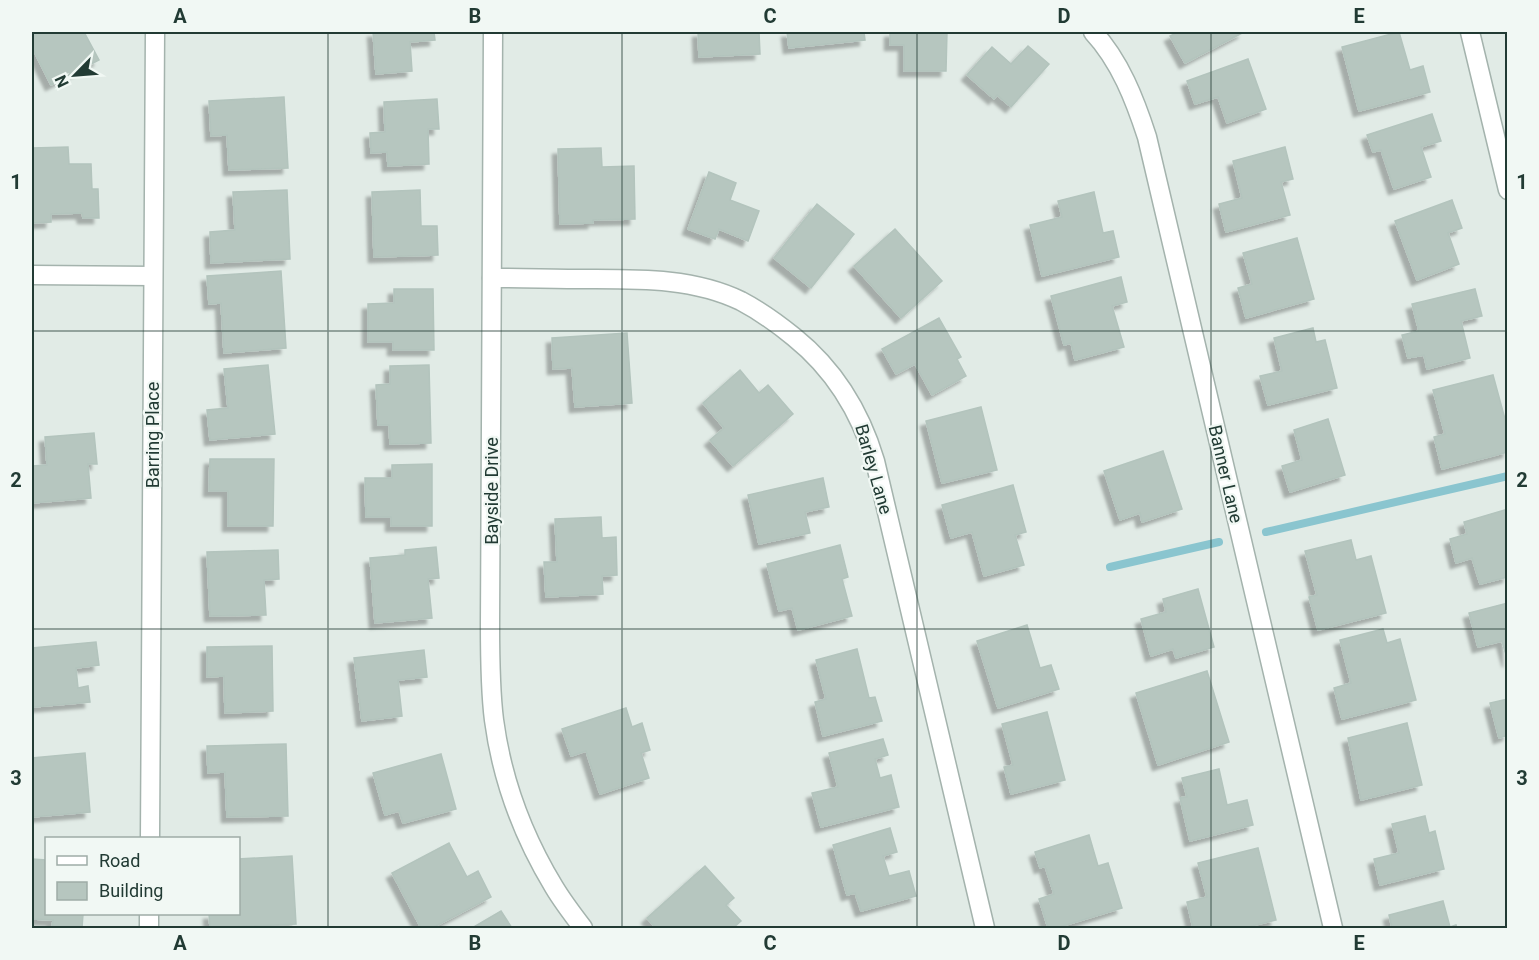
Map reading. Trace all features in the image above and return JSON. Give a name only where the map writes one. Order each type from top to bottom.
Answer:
[{"type":"street","name":"Barring Place","points":[[150,837],[155,32]]},
{"type":"street","name":"Bayside Drive","points":[[493,32],[490,649],[495,728],[501,759],[521,822],[555,889],[583,928]]},
{"type":"street","name":"Banner Lane","points":[[1093,32],[1124,77],[1148,137],[1333,928]]},
{"type":"street","points":[[1470,32],[1508,190]]},
{"type":"street","points":[[32,275],[153,276]]},
{"type":"street","name":"Barley Lane","points":[[492,278],[635,279],[708,290],[741,302],[781,326],[814,355],[838,383],[857,412],[875,461],[985,928]]},
{"type":"building","points":[[32,32],[84,32],[99,60],[51,85],[32,47]]},
{"type":"building","points":[[373,32],[434,32],[435,40],[410,42],[412,71],[376,74]]},
{"type":"building","points":[[698,32],[759,32],[760,54],[699,57]]},
{"type":"building","points":[[787,32],[864,32],[865,40],[789,48]]},
{"type":"building","points":[[890,32],[947,32],[946,71],[904,71],[904,45],[890,45]]},
{"type":"building","points":[[1178,32],[1244,32],[1185,63],[1170,36]]},
{"type":"building","points":[[1399,32],[1410,70],[1423,66],[1430,92],[1359,111],[1342,47]]},
{"type":"building","points":[[1028,46],[1049,64],[1011,107],[997,95],[994,99],[967,75],[992,47],[1011,64]]},
{"type":"building","points":[[1248,59],[1266,109],[1227,123],[1218,97],[1195,104],[1187,81]]},
{"type":"building","points":[[284,97],[288,168],[229,170],[227,135],[211,136],[209,101]]},
{"type":"building","points":[[437,99],[439,129],[428,129],[429,164],[388,166],[387,152],[371,153],[370,133],[385,132],[384,102]]},
{"type":"building","points":[[1432,114],[1441,141],[1421,147],[1431,177],[1394,189],[1381,150],[1373,152],[1367,135]]},
{"type":"building","points":[[68,147],[69,164],[91,164],[92,189],[98,189],[99,218],[83,218],[82,213],[51,214],[51,222],[32,223],[32,148]]},
{"type":"building","points":[[1285,147],[1293,179],[1281,182],[1290,215],[1226,232],[1219,204],[1242,198],[1233,161]]},
{"type":"building","points":[[601,148],[602,167],[634,166],[635,219],[560,224],[558,149]]},
{"type":"building","points":[[709,172],[736,183],[730,200],[759,211],[748,241],[719,229],[715,239],[688,229]]},
{"type":"building","points":[[287,190],[290,259],[211,263],[210,232],[235,230],[233,192]]},
{"type":"building","points":[[420,190],[421,226],[437,226],[438,255],[374,257],[372,192]]},
{"type":"building","points":[[1094,192],[1103,233],[1113,231],[1119,257],[1042,276],[1030,225],[1062,217],[1058,201]]},
{"type":"building","points":[[1452,200],[1462,228],[1448,233],[1459,264],[1417,280],[1395,221]]},
{"type":"building","points":[[817,204],[854,234],[811,288],[774,258]]},
{"type":"building","points":[[895,229],[942,281],[901,318],[854,266]]},
{"type":"building","points":[[1297,238],[1314,299],[1246,318],[1238,288],[1252,284],[1243,253]]},
{"type":"building","points":[[281,271],[286,348],[224,353],[221,303],[209,304],[207,276]]},
{"type":"building","points":[[1121,277],[1127,302],[1112,306],[1124,347],[1075,360],[1071,343],[1064,345],[1051,296]]},
{"type":"building","points":[[394,289],[433,289],[434,350],[393,350],[393,342],[368,342],[368,304],[394,303]]},
{"type":"building","points":[[1475,289],[1482,316],[1461,321],[1470,358],[1427,369],[1424,355],[1408,358],[1402,335],[1419,331],[1412,304]]},
{"type":"building","points":[[939,318],[961,357],[957,359],[966,376],[932,395],[915,364],[896,374],[882,349]]},
{"type":"building","points":[[1313,328],[1316,342],[1325,340],[1337,388],[1268,405],[1260,376],[1282,371],[1274,338]]},
{"type":"building","points":[[627,333],[632,403],[575,407],[572,368],[553,369],[552,338]]},
{"type":"building","points":[[268,365],[275,434],[210,440],[207,410],[228,408],[224,369]]},
{"type":"building","points":[[429,365],[431,443],[390,444],[389,425],[378,425],[376,385],[390,384],[390,366]]},
{"type":"building","points":[[740,370],[759,393],[768,385],[793,414],[733,466],[710,440],[724,428],[703,403]]},
{"type":"building","points":[[1493,375],[1508,430],[1508,452],[1442,469],[1434,437],[1445,434],[1433,390]]},
{"type":"building","points":[[981,407],[997,470],[942,483],[926,421]]},
{"type":"building","points":[[1328,419],[1345,475],[1290,492],[1282,466],[1302,460],[1294,430]]},
{"type":"building","points":[[94,433],[97,464],[88,464],[91,498],[32,503],[32,466],[47,465],[45,437]]},
{"type":"building","points":[[1163,451],[1182,509],[1142,522],[1140,513],[1120,520],[1104,471]]},
{"type":"building","points":[[210,459],[274,459],[273,526],[228,526],[228,491],[209,491]]},
{"type":"building","points":[[432,464],[432,526],[391,526],[391,517],[366,517],[365,478],[392,478],[392,465]]},
{"type":"building","points":[[823,478],[829,507],[805,512],[810,533],[759,544],[748,495]]},
{"type":"building","points":[[1013,485],[1026,532],[1015,535],[1024,565],[984,576],[972,532],[951,538],[942,505]]},
{"type":"building","points":[[1508,509],[1508,577],[1480,584],[1472,558],[1456,563],[1450,539],[1467,534],[1464,522]]},
{"type":"building","points":[[601,517],[602,538],[616,537],[617,575],[602,576],[603,594],[546,597],[544,562],[557,562],[555,519]]},
{"type":"building","points":[[1351,540],[1356,560],[1371,556],[1386,613],[1318,630],[1309,597],[1317,595],[1305,551]]},
{"type":"building","points":[[840,545],[848,577],[842,579],[852,616],[798,630],[792,608],[779,611],[767,564]]},
{"type":"building","points":[[436,547],[439,578],[428,579],[432,618],[375,623],[370,558],[405,555],[405,550]]},
{"type":"building","points":[[278,550],[279,579],[264,580],[266,615],[210,616],[207,552]]},
{"type":"building","points":[[1198,589],[1214,647],[1176,658],[1173,649],[1151,656],[1141,619],[1166,612],[1163,599]]},
{"type":"building","points":[[1508,603],[1508,662],[1502,641],[1478,647],[1469,613]]},
{"type":"building","points":[[1027,625],[1040,668],[1051,665],[1059,689],[998,708],[977,641]]},
{"type":"building","points":[[1383,629],[1387,643],[1400,639],[1416,700],[1342,719],[1334,688],[1351,683],[1340,640]]},
{"type":"building","points":[[96,642],[99,665],[76,668],[78,688],[88,686],[90,702],[34,707],[32,648]]},
{"type":"building","points":[[272,646],[273,711],[225,713],[224,676],[207,677],[207,647]]},
{"type":"building","points":[[857,649],[869,698],[875,697],[882,721],[823,736],[815,702],[826,699],[816,660]]},
{"type":"building","points":[[424,650],[427,677],[398,680],[402,716],[362,721],[354,658]]},
{"type":"building","points":[[1207,671],[1229,742],[1158,765],[1136,693]]},
{"type":"building","points":[[1508,699],[1508,735],[1499,738],[1490,703]]},
{"type":"building","points":[[626,708],[632,727],[642,723],[650,750],[641,753],[649,778],[600,794],[586,751],[571,756],[562,729]]},
{"type":"building","points":[[1047,712],[1065,780],[1011,794],[1004,767],[1013,765],[1002,724]]},
{"type":"building","points":[[1407,723],[1422,785],[1361,800],[1348,738]]},
{"type":"building","points":[[883,739],[888,755],[875,759],[880,778],[891,775],[899,807],[821,827],[812,793],[838,787],[829,753]]},
{"type":"building","points":[[286,744],[288,816],[227,817],[225,772],[208,773],[207,746]]},
{"type":"building","points":[[85,753],[90,812],[32,817],[32,758]]},
{"type":"building","points":[[441,754],[456,809],[403,823],[399,811],[385,815],[373,773]]},
{"type":"building","points":[[1219,769],[1227,805],[1247,800],[1253,825],[1190,841],[1180,798],[1187,797],[1182,778]]},
{"type":"building","points":[[1425,816],[1429,833],[1435,831],[1444,869],[1380,885],[1374,859],[1399,853],[1392,824]]},
{"type":"building","points":[[890,828],[897,852],[883,856],[889,876],[909,871],[916,896],[861,911],[855,893],[847,895],[833,845]]},
{"type":"building","points":[[1089,835],[1098,866],[1108,863],[1122,908],[1056,928],[1048,928],[1039,899],[1054,894],[1045,866],[1040,868],[1035,852]]},
{"type":"building","points":[[449,843],[467,877],[478,871],[491,897],[432,928],[421,928],[392,873]]},
{"type":"building","points":[[1258,848],[1276,920],[1243,928],[1193,928],[1187,902],[1207,897],[1198,863]]},
{"type":"building","points":[[292,856],[296,924],[210,928],[209,915],[240,915],[240,859]]},
{"type":"building","points":[[32,859],[45,860],[45,915],[83,915],[82,928],[52,928],[53,920],[32,919]]},
{"type":"building","points":[[705,866],[734,898],[726,905],[741,921],[733,928],[656,928],[647,918]]},
{"type":"building","points":[[1443,901],[1450,927],[1456,925],[1457,928],[1392,928],[1389,915]]},
{"type":"building","points":[[501,911],[512,928],[472,928]]},
{"type":"waterway","points":[[1266,532],[1508,476]]},
{"type":"waterway","points":[[1110,567],[1219,542]]}]
